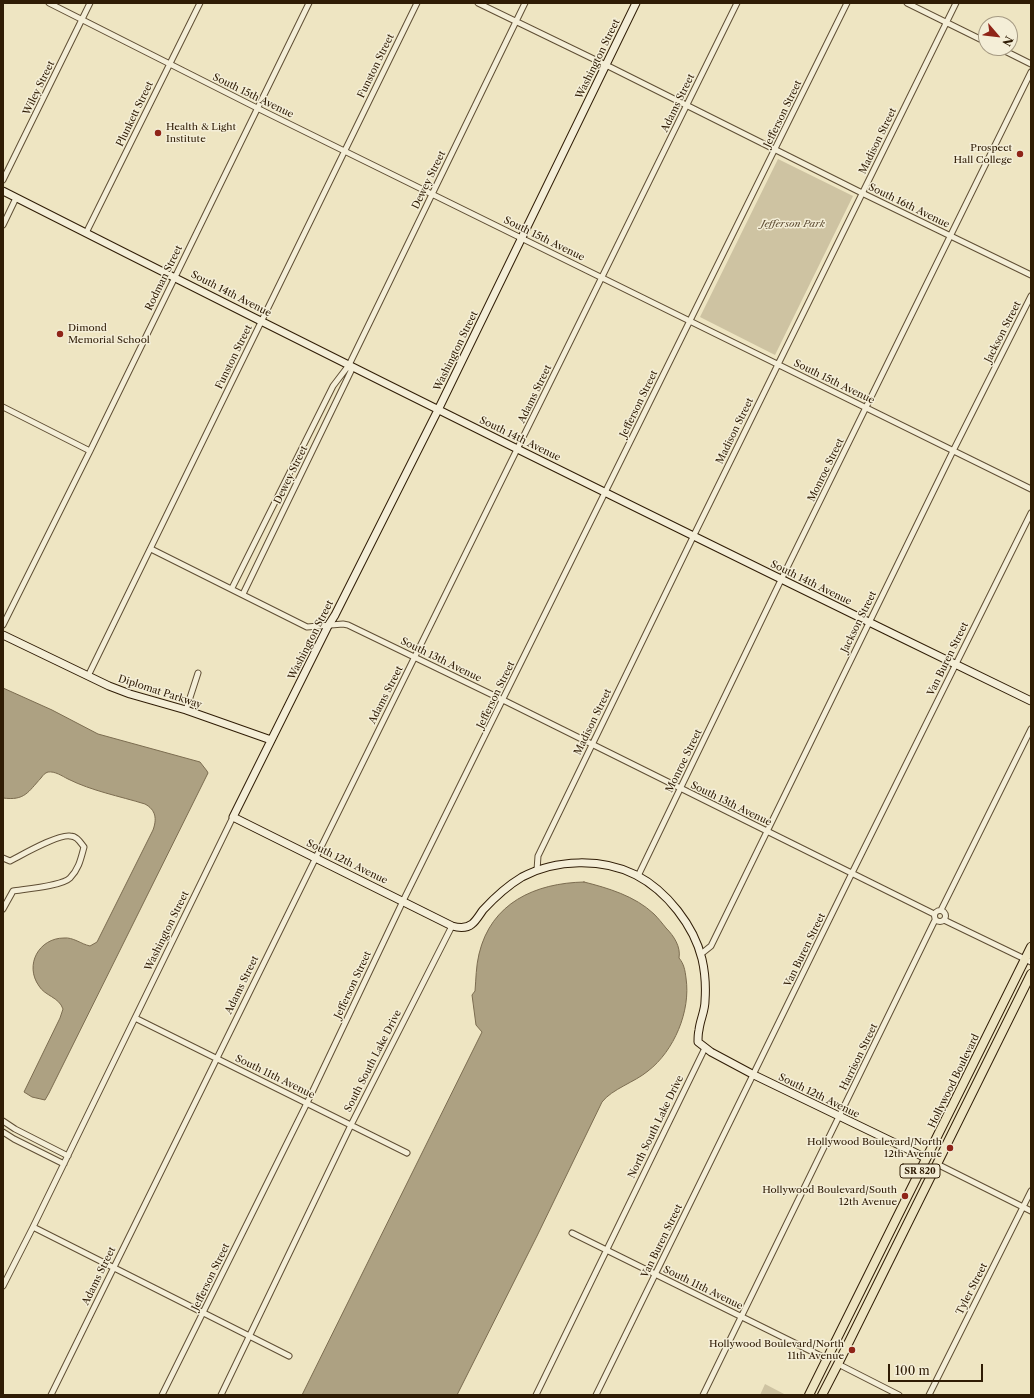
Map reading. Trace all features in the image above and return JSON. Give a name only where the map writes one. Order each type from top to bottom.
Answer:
[{"type":"main road","name":"Hollywood Boulevard","points":[[809,1395],[926,1158],[1028,960],[1031,947]]},
{"type":"main road","name":"SR 820","points":[[824,1391],[1031,974]]},
{"type":"main road","points":[[838,1364],[838,1350],[844,1325]]},
{"type":"main road","points":[[824,1391],[827,1359]]},
{"type":"street","name":"South 15th Avenue","points":[[49,3],[257,108],[1031,489]]},
{"type":"street","name":"Wiley Street","points":[[3,180],[90,3]]},
{"type":"street","name":"Plunkett Street","points":[[86,233],[200,3]]},
{"type":"street","name":"Rodman Street","points":[[3,625],[90,451],[309,3]]},
{"type":"street","name":"Funston Street","points":[[88,676],[417,3]]},
{"type":"street","name":"South 16th Avenue","points":[[478,3],[1031,275]]},
{"type":"street","name":"Dewey Street","points":[[232,588],[333,386],[349,365],[525,3]]},
{"type":"street","name":"Washington Street","points":[[3,1286],[271,740],[438,410],[636,3]]},
{"type":"street","name":"Adams Street","points":[[51,1395],[738,3]]},
{"type":"street","name":"Jefferson Street","points":[[162,1395],[307,1103],[403,901],[847,3]]},
{"type":"street","points":[[907,3],[978,38]]},
{"type":"street","name":"Madison Street","points":[[538,870],[538,856],[956,3]]},
{"type":"street","points":[[1015,56],[1031,64]]},
{"type":"street","name":"Monroe Street","points":[[638,876],[1031,72]]},
{"type":"street","name":"South 14th Avenue","points":[[3,191],[438,410],[1031,701]]},
{"type":"street","points":[[3,225],[16,198]]},
{"type":"street","name":"Jackson Street","points":[[700,954],[711,946],[953,451],[1031,296]]},
{"type":"street","name":"Dewey Street","points":[[243,594],[352,371],[349,365]]},
{"type":"street","points":[[3,407],[90,451]]},
{"type":"street","name":"Van Buren Street","points":[[596,1395],[1031,513]]},
{"type":"street","name":"South 13th Avenue","points":[[151,548],[307,627],[348,625],[503,700],[934,914]]},
{"type":"street","name":"Diplomat Parkway","points":[[3,635],[109,686],[130,694],[186,710],[271,740]]},
{"type":"street","points":[[186,710],[198,673]]},
{"type":"street","points":[[1028,960],[944,920],[941,922],[936,920],[934,914],[938,910],[941,910],[1031,729]]},
{"type":"street","name":"South 12th Avenue","points":[[233,818],[452,926]]},
{"type":"street","points":[[3,858],[10,861],[60,837],[70,835],[78,839],[84,847],[81,862],[69,879],[59,884],[13,891],[3,909]]},
{"type":"street","points":[[452,926],[462,928],[472,924],[493,900],[506,888],[538,870],[556,866],[594,863],[613,867],[638,876],[664,896],[684,918],[697,941],[704,971],[705,1001],[698,1030],[698,1042],[705,1048]]},
{"type":"street","points":[[941,910],[945,914],[944,920]]},
{"type":"street","name":"Harrison Street","points":[[703,1395],[936,920]]},
{"type":"street","name":"South South Lake Drive","points":[[221,1395],[351,1125],[452,926]]},
{"type":"street","name":"South 11th Avenue","points":[[135,1018],[407,1153]]},
{"type":"street","name":"South 12th Avenue","points":[[705,1048],[754,1075],[926,1158]]},
{"type":"street","name":"North South Lake Drive","points":[[536,1395],[705,1048]]},
{"type":"street","points":[[3,1121],[15,1129],[68,1156]]},
{"type":"street","points":[[3,1132],[64,1164]]},
{"type":"street","points":[[937,1164],[1031,1211]]},
{"type":"street","name":"Tyler Street","points":[[929,1395],[1031,1191]]},
{"type":"street","points":[[33,1227],[289,1356]]},
{"type":"street","name":"South 11th Avenue","points":[[572,1233],[827,1359]]},
{"type":"street","points":[[838,1364],[899,1395]]},
{"type":"green space","name":"Jefferson Park","points":[[778,159],[853,196],[775,355],[700,317]]},
{"type":"green space","points":[[765,1384],[786,1395],[760,1395]]},
{"type":"shaded area","points":[[3,688],[52,710],[98,734],[200,762],[208,773],[45,1100],[32,1097],[24,1092],[63,1009],[55,999],[39,986],[35,978],[33,970],[36,954],[47,943],[55,939],[67,938],[90,946],[97,942],[153,830],[155,815],[149,806],[145,804],[86,787],[53,772],[44,774],[29,791],[21,797],[10,799],[3,798]]},
{"type":"shaded area","points":[[584,882],[612,890],[638,902],[654,914],[674,938],[679,950],[679,958],[685,970],[687,991],[683,1017],[673,1041],[666,1053],[648,1071],[606,1097],[602,1102],[457,1395],[302,1395],[482,1032],[476,1025],[472,995],[475,991],[478,959],[485,936],[494,921],[505,909],[518,899],[549,886]]},
{"type":"place","name":"Health & Light Institute","points":[[158,133]]},
{"type":"place","name":"Prospect Hall College","points":[[1020,154]]},
{"type":"place","name":"Dimond Memorial School","points":[[60,334]]},
{"type":"place","name":"Hollywood Boulevard/North 12th Avenue","points":[[950,1148]]},
{"type":"place","name":"Hollywood Boulevard/South 12th Avenue","points":[[905,1196]]},
{"type":"place","name":"Hollywood Boulevard/North 11th Avenue","points":[[852,1350]]}]
